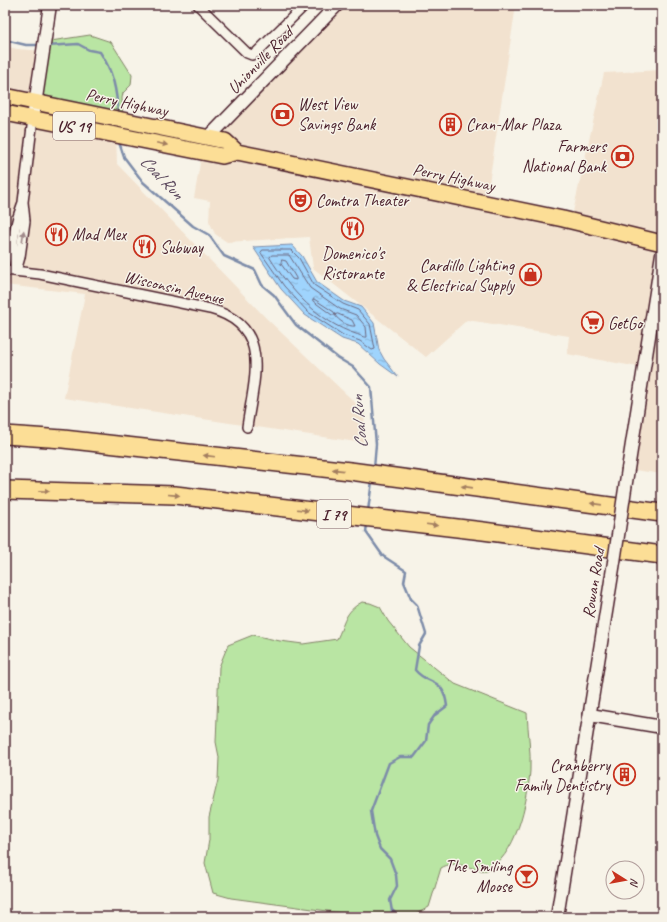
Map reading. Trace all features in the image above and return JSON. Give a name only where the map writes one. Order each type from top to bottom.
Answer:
[{"type":"highway","points":[[5,435],[63,439],[350,471],[662,513]]},
{"type":"highway","name":"I 79","points":[[5,490],[175,495],[483,531],[662,555]]},
{"type":"main road","name":"Perry Highway","points":[[5,96],[225,141],[237,152]]},
{"type":"main road","name":"Perry Highway","points":[[5,113],[222,156],[237,152],[556,218],[662,243]]},
{"type":"street","points":[[16,271],[11,256],[16,219],[23,202],[33,118],[50,5]]},
{"type":"street","points":[[198,5],[247,53],[252,55],[256,54],[305,5]]},
{"type":"street","name":"Unionville Road","points":[[208,138],[337,5]]},
{"type":"street","name":"Rowan Road","points":[[557,917],[662,254]]},
{"type":"street","name":"Wisconsin Avenue","points":[[5,270],[210,309],[236,320],[248,333],[255,357],[254,377],[247,427]]},
{"type":"street","points":[[590,715],[662,727]]},
{"type":"shaded area","points":[[337,5],[516,5],[486,203],[571,221],[604,73],[662,70],[662,474],[628,469],[644,368],[567,354],[569,336],[467,320],[426,357],[313,268],[309,237],[227,242],[215,234],[209,221],[210,201],[194,198],[202,152],[208,138]]},
{"type":"shaded area","points":[[5,46],[17,49],[43,51],[33,118],[116,134],[117,164],[266,318],[365,412],[363,443],[64,398],[85,294],[5,285]]},
{"type":"green space","points":[[90,35],[111,42],[132,75],[131,85],[123,93],[122,98],[123,120],[36,102],[44,42]]},
{"type":"green space","points":[[362,602],[380,607],[388,621],[409,647],[455,684],[527,713],[530,757],[529,783],[523,812],[512,842],[505,854],[496,864],[485,871],[457,864],[447,865],[441,868],[429,907],[411,917],[372,917],[231,898],[213,893],[205,863],[209,840],[209,817],[218,780],[219,757],[216,742],[219,667],[228,645],[253,635],[303,644],[337,639],[348,614]]},
{"type":"water","points":[[292,245],[302,256],[317,282],[344,301],[361,307],[374,323],[379,350],[398,377],[380,364],[358,344],[342,339],[305,315],[281,289],[253,247]]},
{"type":"waterway","name":"Coal Run","points":[[5,40],[26,45],[40,45]]},
{"type":"waterway","name":"Coal Run","points":[[47,46],[78,44],[89,50],[100,52],[108,66],[114,82],[118,115]]},
{"type":"waterway","name":"Coal Run","points":[[119,142],[124,157],[143,182],[193,226],[209,235],[224,256],[255,270],[262,285],[274,295],[296,325],[338,358],[353,367],[371,387],[376,444],[374,468]]},
{"type":"waterway","name":"Coal Run","points":[[368,511],[372,481]]},
{"type":"waterway","name":"Coal Run","points":[[367,524],[366,532],[383,556],[406,571],[404,582],[411,599],[417,605],[426,634],[419,646],[415,670],[420,675],[439,685],[445,696],[447,706],[435,715],[428,725],[426,741],[414,757],[400,757],[389,763],[371,811],[375,836],[380,849],[390,859],[396,875],[397,886],[390,900],[393,917]]},
{"type":"waterway","name":"Coal Run","points":[[392,910],[399,917]]},
{"type":"place","name":"West View Savings Bank","points":[[282,114]]},
{"type":"place","name":"Cran-Mar Plaza","points":[[451,124]]},
{"type":"place","name":"Farmers National Bank","points":[[622,156]]},
{"type":"place","name":"Comtra Theater","points":[[301,200]]},
{"type":"place","name":"Domenico's Ristorante","points":[[353,229]]},
{"type":"place","name":"Mad Mex","points":[[57,234]]},
{"type":"place","name":"Subway","points":[[145,247]]},
{"type":"place","name":"Cardillo Lighting & Electrical Supply","points":[[530,275]]},
{"type":"place","name":"GetGo","points":[[593,323]]},
{"type":"place","name":"Cranberry Family Dentistry","points":[[625,775]]},
{"type":"place","name":"The Smiling Moose","points":[[527,876]]}]
